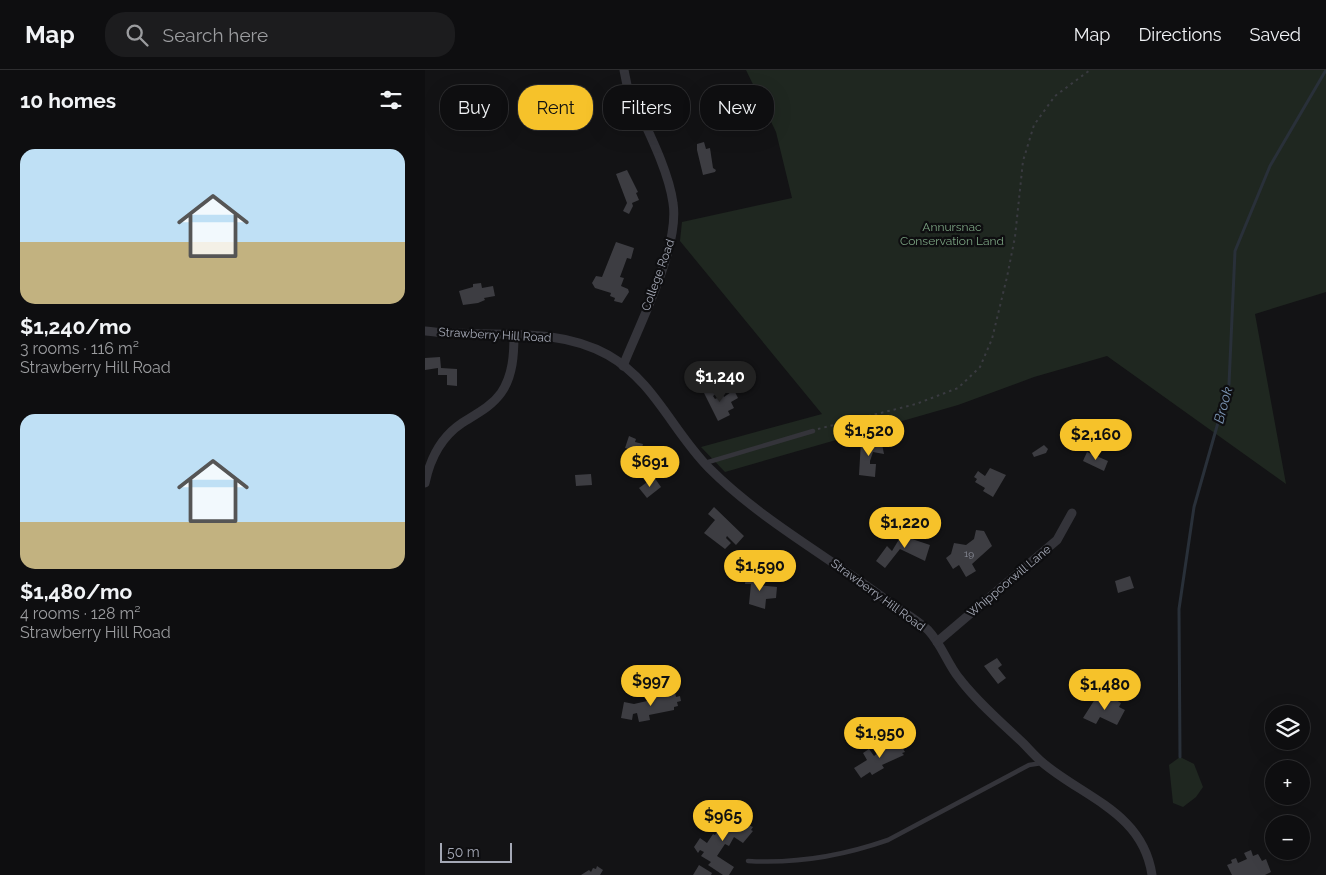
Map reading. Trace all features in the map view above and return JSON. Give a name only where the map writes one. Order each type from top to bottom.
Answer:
[{"type":"street","name":"College Road","points":[[623,366],[652,294],[674,230],[673,202],[664,171],[631,93],[624,70]]},
{"type":"street","name":"Strawberry Hill Road","points":[[425,331],[514,334],[563,338],[588,345],[610,356],[638,378],[705,463],[793,536],[839,565],[927,630],[937,642],[957,676],[971,693],[1043,764],[1131,825],[1150,861],[1152,875]]},
{"type":"street","points":[[425,484],[429,466],[437,448],[450,433],[478,414],[501,393],[511,368],[514,334]]},
{"type":"street","name":"Whippoorwill Lane","points":[[937,642],[1057,540],[1072,512]]},
{"type":"lane","points":[[705,463],[813,431]]},
{"type":"lane","points":[[748,861],[804,861],[869,847],[888,840],[1029,764],[1043,764]]},
{"type":"path","points":[[813,431],[916,404],[958,388],[981,367],[992,339],[1015,238],[1023,161],[1034,125],[1055,96],[1090,70]]},
{"type":"green space","name":"Annursnac Conservation Land","points":[[746,70],[1326,70],[1326,292],[1255,314],[1286,484],[1107,356],[1034,377],[958,405],[725,472],[701,447],[822,414],[680,241],[682,222],[792,198],[774,128],[774,85],[753,85]]},
{"type":"green space","points":[[1180,757],[1194,764],[1203,787],[1196,797],[1183,807],[1173,803],[1169,765]]},
{"type":"building","points":[[704,142],[706,149],[710,148],[713,168],[716,170],[715,172],[703,175],[697,144]]},
{"type":"building","points":[[627,170],[638,192],[636,193],[639,200],[632,203],[633,206],[629,214],[623,211],[627,203],[616,174]]},
{"type":"building","points":[[616,242],[634,248],[631,259],[627,258],[620,277],[624,278],[621,286],[628,289],[629,292],[622,303],[614,301],[615,298],[610,296],[611,293],[595,288],[592,283],[596,276],[602,277]]},
{"type":"building","points":[[481,283],[482,288],[493,286],[495,296],[484,298],[485,300],[478,303],[463,305],[459,291],[473,287],[473,284]]},
{"type":"building","points":[[440,357],[441,368],[457,369],[457,386],[447,385],[447,375],[438,375],[438,368],[425,370],[425,358]]},
{"type":"building","points":[[711,385],[716,394],[713,396],[715,399],[723,395],[724,397],[734,390],[738,398],[731,402],[734,408],[728,411],[730,415],[718,421],[702,389]]},
{"type":"building","points":[[629,436],[636,439],[635,442],[643,444],[641,451],[643,454],[652,456],[648,468],[639,469],[638,464],[625,460],[629,449],[625,448]]},
{"type":"building","points":[[861,441],[881,441],[884,454],[873,452],[870,461],[870,464],[876,464],[875,477],[859,475]]},
{"type":"building","points":[[1044,445],[1048,449],[1046,453],[1034,457],[1032,453]]},
{"type":"building","points":[[1087,452],[1108,461],[1104,471],[1083,461]]},
{"type":"building","points":[[990,468],[1006,475],[993,497],[983,491],[985,488],[975,482],[977,479],[974,477],[978,471],[985,476]]},
{"type":"building","points":[[591,474],[592,485],[576,486],[575,475]]},
{"type":"building","points":[[654,477],[661,487],[647,498],[639,488]]},
{"type":"building","points":[[714,507],[744,536],[736,545],[727,536],[726,538],[731,543],[725,549],[704,533],[715,520],[708,514]]},
{"type":"building","points":[[907,529],[915,532],[912,539],[930,545],[925,561],[900,549],[885,568],[876,561],[887,546],[892,551],[901,536],[905,537]]},
{"type":"building","points":[[976,530],[984,531],[992,546],[972,564],[976,571],[966,577],[959,565],[953,569],[946,558],[951,554],[954,543],[966,545],[974,539]]},
{"type":"building","points":[[746,576],[759,576],[758,585],[777,587],[776,598],[766,599],[765,609],[749,604],[751,584],[745,584]]},
{"type":"building","points":[[1130,576],[1134,588],[1118,593],[1115,581]]},
{"type":"building","points":[[997,658],[1002,665],[998,668],[1006,678],[998,684],[984,666]]},
{"type":"building","points":[[675,692],[676,697],[680,696],[681,701],[677,702],[678,706],[674,707],[674,710],[649,715],[650,720],[639,722],[637,713],[633,714],[632,720],[621,718],[624,702],[634,704],[647,701],[646,697]]},
{"type":"building","points":[[1097,696],[1109,702],[1111,697],[1121,703],[1119,707],[1125,710],[1117,725],[1100,717],[1096,724],[1083,718]]},
{"type":"building","points":[[894,740],[896,742],[898,740],[905,752],[902,753],[904,755],[882,765],[884,768],[872,775],[870,772],[861,778],[854,768],[867,760],[863,753],[869,749],[874,756]]},
{"type":"building","points":[[729,811],[736,816],[734,819],[753,827],[751,830],[753,831],[743,843],[734,837],[729,846],[725,844],[717,856],[734,867],[729,875],[723,875],[708,865],[711,862],[701,856],[704,852],[700,850],[698,853],[694,847],[700,838],[707,843],[713,834],[715,835],[723,823],[721,821]]},
{"type":"building","points":[[1251,850],[1253,856],[1258,854],[1262,861],[1266,860],[1271,872],[1265,875],[1232,875],[1227,865],[1236,858],[1238,863],[1247,859],[1244,853]]},
{"type":"building","points":[[699,865],[712,873],[711,875],[693,875]]},
{"type":"building","points":[[597,866],[603,870],[600,875],[581,875],[589,870],[591,872]]},
{"type":"waterway","name":"Brook","points":[[1180,757],[1179,609],[1194,507],[1229,384],[1235,251],[1270,166],[1326,70]]}]
